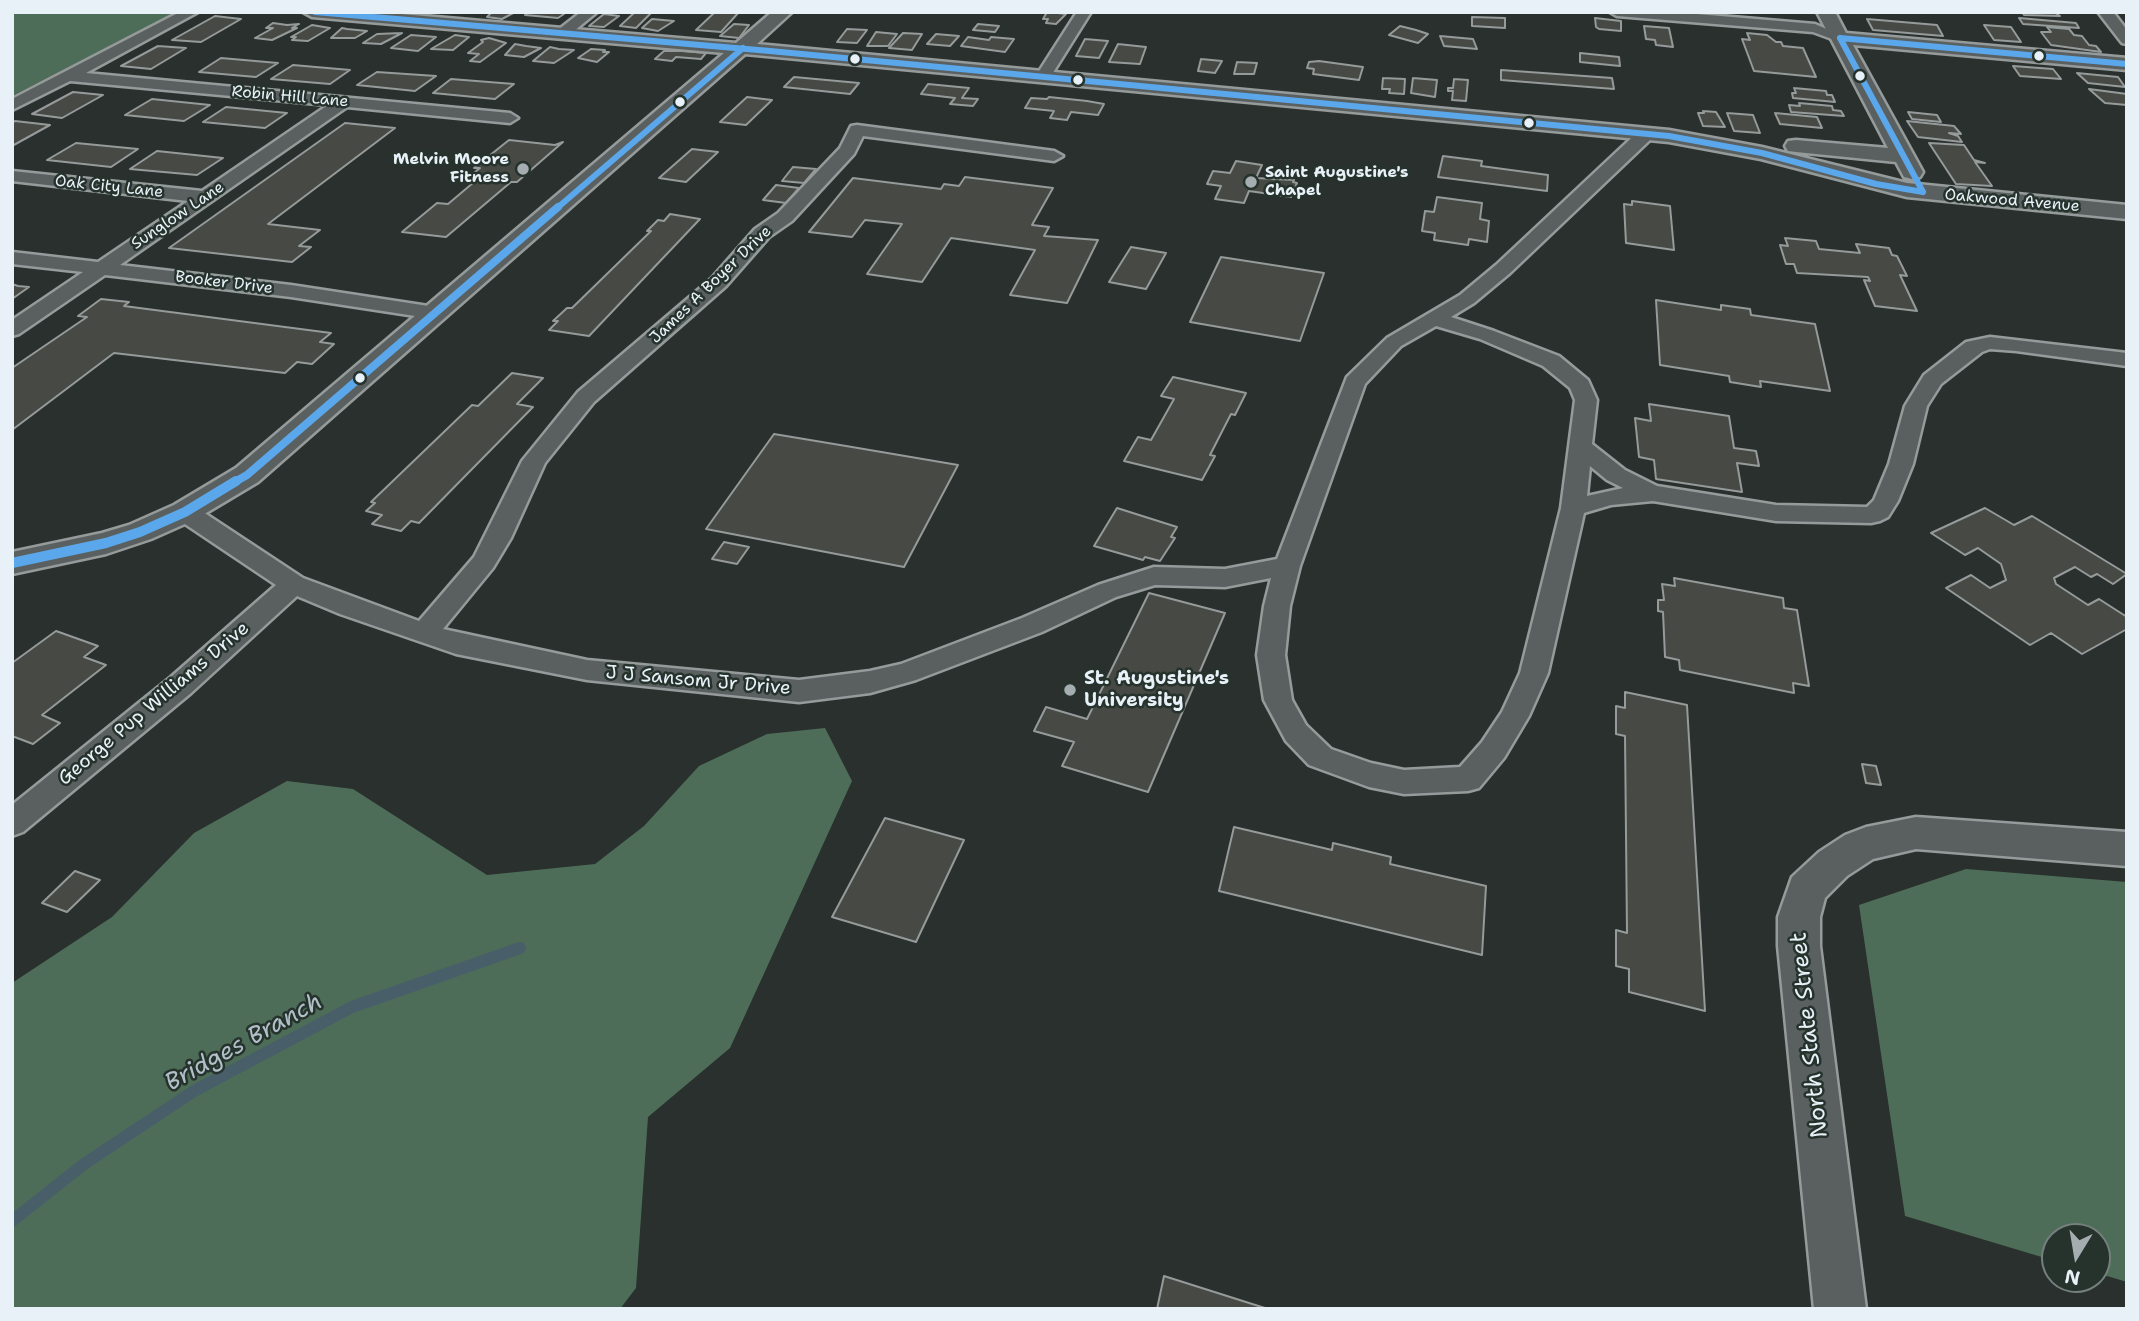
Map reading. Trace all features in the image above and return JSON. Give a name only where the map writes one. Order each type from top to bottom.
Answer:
[{"type":"street","points":[[12,106],[191,12]]},
{"type":"street","name":"Oakwood Avenue","points":[[312,12],[378,15],[743,48],[1657,135],[1762,153],[1876,184],[1923,192],[2127,212]]},
{"type":"street","points":[[563,33],[590,12]]},
{"type":"street","points":[[12,563],[106,544],[185,512],[247,475],[783,12]]},
{"type":"street","points":[[1044,76],[1084,12]]},
{"type":"street","points":[[1616,12],[1815,28],[1840,37],[2127,64]]},
{"type":"street","points":[[1826,12],[1923,192]]},
{"type":"street","points":[[2105,12],[2127,40]]},
{"type":"street","name":"Robin Hill Lane","points":[[69,76],[510,118]]},
{"type":"street","points":[[23,86],[45,88]]},
{"type":"street","name":"Sunglow Lane","points":[[12,330],[344,102]]},
{"type":"street","name":"James A Boyer Drive","points":[[425,632],[464,589],[484,562],[534,461],[586,397],[719,282],[762,233],[785,217],[848,150],[857,130],[1054,156]]},
{"type":"street","points":[[1436,319],[1520,347],[1551,361],[1580,385],[1586,400],[1573,508],[1534,673],[1500,739],[1468,779],[1404,782],[1368,775],[1320,757],[1296,733],[1278,700],[1271,655],[1277,606],[1287,566],[1328,461],[1354,382],[1394,342],[1467,299],[1657,135],[1904,156]]},
{"type":"street","name":"Oak City Lane","points":[[12,176],[206,197]]},
{"type":"street","name":"Booker Drive","points":[[12,258],[291,291],[435,313]]},
{"type":"street","points":[[1573,508],[1609,497],[1653,493],[1776,513],[1871,515],[1880,511],[1886,501],[1901,464],[1916,406],[1932,380],[1973,347],[1990,343],[2016,345],[2127,360]]},
{"type":"street","points":[[1581,446],[1616,475],[1653,493]]},
{"type":"street","name":"J J Sansom Jr Drive","points":[[185,512],[294,584],[349,607],[486,652],[587,670],[799,691],[870,682],[947,660],[1107,591],[1154,576],[1226,578],[1287,566]]},
{"type":"street","name":"J J Sansom Jr Drive","points":[[1226,578],[1277,606]]},
{"type":"street","name":"George Pup Williams Drive","points":[[12,823],[181,685],[294,584]]},
{"type":"street","name":"North State Street","points":[[1840,1309],[1799,946],[1799,917],[1807,889],[1833,864],[1859,847],[1881,839],[1916,833],[2127,849]]},
{"type":"green space","points":[[12,12],[177,12],[12,96]]},
{"type":"green space","points":[[825,728],[852,781],[730,1048],[648,1117],[636,1288],[620,1309],[12,1309],[12,983],[112,917],[194,833],[287,781],[353,789],[487,875],[595,864],[644,826],[699,766],[767,734]]},
{"type":"green space","points":[[1966,869],[2127,882],[2127,1282],[2111,1277],[2111,1223],[2041,1223],[2041,1257],[1905,1216],[1859,905]]},
{"type":"building","points":[[492,12],[515,12],[502,19],[487,17]]},
{"type":"building","points":[[529,12],[564,14],[558,18],[525,15]]},
{"type":"building","points":[[635,12],[652,12],[636,28],[620,26]]},
{"type":"building","points":[[715,12],[739,12],[721,32],[696,30]]},
{"type":"building","points":[[1047,12],[1066,14],[1056,24],[1046,23],[1048,19],[1043,19]]},
{"type":"building","points":[[2022,12],[2054,12],[2060,16],[2024,15]]},
{"type":"building","points":[[604,14],[619,16],[604,27],[589,26]]},
{"type":"building","points":[[215,16],[241,19],[201,42],[172,40]]},
{"type":"building","points":[[1472,17],[1505,18],[1505,28],[1472,26]]},
{"type":"building","points":[[1595,18],[1621,21],[1621,31],[1599,29],[1596,27]]},
{"type":"building","points":[[2019,18],[2076,23],[2079,28],[2023,24]]},
{"type":"building","points":[[652,19],[674,21],[658,31],[642,28]]},
{"type":"building","points":[[1867,19],[1937,25],[1943,36],[1873,30]]},
{"type":"building","points":[[273,23],[299,24],[292,28],[297,28],[272,40],[255,38],[273,28],[266,28]]},
{"type":"building","points":[[734,24],[749,25],[739,38],[720,36]]},
{"type":"building","points":[[978,24],[999,26],[995,32],[973,30]]},
{"type":"building","points":[[312,25],[330,28],[308,41],[292,40],[296,37],[291,37]]},
{"type":"building","points":[[1984,25],[2011,27],[2021,42],[1994,40]]},
{"type":"building","points":[[1400,26],[1428,34],[1418,43],[1389,35]]},
{"type":"building","points":[[1644,26],[1669,28],[1673,47],[1656,45],[1655,40],[1646,39]]},
{"type":"building","points":[[2047,27],[2069,29],[2101,52],[2051,45],[2041,32],[2051,32]]},
{"type":"building","points":[[342,28],[367,31],[355,38],[331,38]]},
{"type":"building","points":[[847,29],[867,30],[857,43],[837,42]]},
{"type":"building","points":[[876,32],[897,34],[888,46],[867,46]]},
{"type":"building","points":[[402,33],[381,44],[363,43],[377,34]]},
{"type":"building","points":[[903,33],[922,34],[912,50],[889,48]]},
{"type":"building","points":[[1747,33],[1767,35],[1776,42],[1781,42],[1783,46],[1803,48],[1816,77],[1754,71],[1742,39],[1750,40]]},
{"type":"building","points":[[936,34],[959,36],[950,46],[927,44]]},
{"type":"building","points":[[411,35],[436,37],[418,51],[391,48]]},
{"type":"building","points":[[455,35],[469,37],[453,50],[431,49]]},
{"type":"building","points":[[1440,36],[1473,39],[1477,49],[1444,46]]},
{"type":"building","points":[[968,37],[1014,39],[1005,52],[961,46]]},
{"type":"building","points":[[489,38],[506,43],[480,62],[470,61],[479,54],[468,53],[483,42],[481,40]]},
{"type":"building","points":[[1085,39],[1108,41],[1099,58],[1076,56]]},
{"type":"building","points":[[515,44],[541,48],[524,57],[505,55]]},
{"type":"building","points":[[1118,44],[1146,47],[1140,64],[1109,62]]},
{"type":"building","points":[[158,46],[186,48],[151,69],[121,66]]},
{"type":"building","points":[[550,47],[574,50],[554,63],[533,61]]},
{"type":"building","points":[[591,49],[609,52],[597,62],[578,58]]},
{"type":"building","points":[[664,51],[706,53],[701,59],[655,59]]},
{"type":"building","points":[[1580,53],[1619,57],[1620,66],[1580,62]]},
{"type":"building","points":[[221,58],[278,63],[256,77],[199,72]]},
{"type":"building","points":[[1201,59],[1222,61],[1215,73],[1198,71]]},
{"type":"building","points":[[1237,62],[1257,63],[1254,74],[1234,74]]},
{"type":"building","points":[[1309,62],[1363,67],[1359,80],[1313,74],[1314,69],[1307,68]]},
{"type":"building","points":[[293,65],[350,70],[330,84],[271,79]]},
{"type":"building","points":[[2013,66],[2053,69],[2061,79],[2020,76]]},
{"type":"building","points":[[1501,70],[1612,78],[1614,89],[1501,80]]},
{"type":"building","points":[[377,72],[436,76],[415,91],[357,85]]},
{"type":"building","points":[[2077,73],[2118,77],[2125,87],[2088,83]]},
{"type":"building","points":[[794,77],[859,83],[850,94],[784,87]]},
{"type":"building","points":[[1383,78],[1405,79],[1404,94],[1389,93],[1390,89],[1382,89]]},
{"type":"building","points":[[1413,78],[1437,80],[1435,97],[1411,93]]},
{"type":"building","points":[[451,79],[514,84],[495,99],[433,93]]},
{"type":"building","points":[[1454,79],[1468,80],[1466,101],[1452,100],[1453,91],[1448,91],[1448,88],[1453,88]]},
{"type":"building","points":[[928,84],[969,88],[962,98],[978,99],[973,106],[950,104],[955,98],[921,94]]},
{"type":"building","points":[[1794,88],[1826,91],[1827,95],[1832,95],[1835,102],[1793,98],[1792,93],[1796,93]]},
{"type":"building","points":[[2089,89],[2127,94],[2127,105],[2105,103]]},
{"type":"building","points":[[73,92],[103,95],[62,118],[32,114]]},
{"type":"building","points":[[747,97],[772,100],[746,125],[720,122]]},
{"type":"building","points":[[1049,97],[1104,104],[1098,115],[1071,112],[1067,120],[1050,118],[1054,111],[1025,108],[1031,98]]},
{"type":"building","points":[[152,99],[210,105],[184,121],[125,115]]},
{"type":"building","points":[[1799,103],[1832,106],[1833,110],[1841,111],[1844,116],[1791,112],[1789,105],[1800,106]]},
{"type":"building","points":[[226,107],[287,113],[265,128],[203,122]]},
{"type":"building","points":[[1703,111],[1716,112],[1725,127],[1703,126],[1698,113],[1704,113]]},
{"type":"building","points":[[1908,112],[1937,115],[1941,122],[1912,119]]},
{"type":"building","points":[[1727,113],[1753,115],[1760,133],[1734,131]]},
{"type":"building","points":[[1775,113],[1817,117],[1822,128],[1780,124]]},
{"type":"building","points":[[15,121],[50,125],[12,146],[12,123]]},
{"type":"building","points":[[1907,121],[1954,126],[1961,134],[1949,133],[1958,136],[1962,142],[1918,137]]},
{"type":"building","points":[[345,123],[395,128],[268,224],[320,230],[299,246],[311,247],[292,262],[169,248]]},
{"type":"building","points":[[509,140],[555,145],[563,142],[446,237],[402,232],[437,203],[448,204],[480,177],[470,176],[480,168],[474,168]]},
{"type":"building","points":[[76,143],[138,149],[111,167],[47,160]]},
{"type":"building","points":[[1929,143],[1964,145],[1974,160],[1985,163],[1975,162],[1992,186],[1956,184]]},
{"type":"building","points":[[692,149],[718,152],[686,182],[659,178]]},
{"type":"building","points":[[157,151],[223,158],[197,175],[130,169]]},
{"type":"building","points":[[1443,156],[1482,161],[1481,166],[1548,175],[1547,191],[1438,177]]},
{"type":"building","name":"Saint Augustine's Chapel","points":[[1236,161],[1262,165],[1256,178],[1294,180],[1293,182],[1297,183],[1291,197],[1249,191],[1244,203],[1215,199],[1221,186],[1207,184],[1213,171],[1230,173]]},
{"type":"building","points":[[793,167],[816,169],[804,183],[782,181]]},
{"type":"building","points":[[965,177],[1053,188],[1032,225],[1049,227],[1044,236],[1098,240],[1067,303],[1010,295],[1035,250],[951,238],[922,282],[867,274],[902,224],[865,220],[852,237],[809,232],[853,178],[941,189],[944,184],[959,186]]},
{"type":"building","points":[[776,185],[799,188],[786,203],[763,200]]},
{"type":"building","points":[[1437,197],[1482,203],[1480,219],[1489,221],[1487,242],[1469,239],[1468,245],[1434,240],[1435,233],[1422,231],[1425,211],[1434,212]]},
{"type":"building","points":[[1632,201],[1670,206],[1674,250],[1626,243],[1624,204],[1632,205]]},
{"type":"building","points":[[670,214],[700,219],[589,336],[549,330],[558,321],[553,321],[567,308],[572,308],[651,231],[647,231],[658,220],[664,221]]},
{"type":"building","points":[[1785,238],[1816,241],[1819,249],[1860,253],[1856,244],[1889,248],[1892,255],[1897,256],[1907,276],[1900,275],[1917,311],[1875,306],[1864,280],[1870,281],[1868,277],[1797,273],[1794,264],[1786,264],[1780,245],[1788,246]]},
{"type":"building","points":[[1131,247],[1166,253],[1146,289],[1109,282]]},
{"type":"building","points":[[1221,257],[1324,273],[1300,341],[1190,322]]},
{"type":"building","points":[[12,284],[18,286],[29,287],[12,299]]},
{"type":"building","points":[[101,299],[129,302],[124,306],[331,333],[320,342],[334,344],[312,364],[297,362],[285,373],[114,353],[12,430],[12,368],[87,317],[78,316]]},
{"type":"building","points":[[1656,300],[1721,310],[1721,305],[1750,309],[1751,315],[1815,324],[1830,391],[1760,381],[1761,387],[1730,382],[1729,376],[1660,365]]},
{"type":"building","points":[[512,373],[543,378],[517,404],[533,407],[419,523],[411,521],[401,531],[372,524],[382,515],[366,511],[375,503],[371,502],[472,405],[478,406]]},
{"type":"building","points":[[1173,377],[1246,393],[1235,415],[1231,414],[1210,455],[1215,456],[1202,480],[1124,461],[1138,437],[1151,440],[1174,399],[1161,396]]},
{"type":"building","points":[[1649,404],[1729,416],[1734,448],[1756,451],[1759,466],[1737,463],[1742,492],[1656,479],[1654,460],[1639,457],[1635,418],[1651,421]]},
{"type":"building","points":[[774,434],[958,465],[904,567],[706,529]]},
{"type":"building","points":[[1117,508],[1177,527],[1171,537],[1175,538],[1160,561],[1145,557],[1143,560],[1094,546]]},
{"type":"building","points":[[1985,508],[2014,525],[2032,516],[2127,574],[2113,584],[2097,574],[2091,577],[2075,567],[2054,578],[2056,584],[2088,605],[2099,599],[2127,617],[2127,629],[2082,654],[2051,633],[2030,645],[1946,588],[1971,575],[1990,588],[2006,580],[2001,564],[1978,548],[1965,555],[1931,533]]},
{"type":"building","points":[[724,542],[749,547],[737,564],[712,559]]},
{"type":"building","points":[[1674,578],[1783,598],[1784,608],[1797,610],[1809,686],[1793,683],[1794,693],[1680,670],[1679,660],[1665,657],[1663,612],[1658,611],[1658,600],[1664,600],[1662,584],[1675,586]]},
{"type":"building","points":[[1149,593],[1225,613],[1148,792],[1062,766],[1074,742],[1034,731],[1046,707],[1087,719]]},
{"type":"building","points":[[56,631],[98,646],[84,657],[106,665],[42,715],[60,723],[33,744],[12,736],[12,663]]},
{"type":"building","points":[[1625,692],[1687,705],[1705,1011],[1629,992],[1629,969],[1616,966],[1616,930],[1627,933],[1625,736],[1616,734],[1616,706],[1625,708]]},
{"type":"building","points":[[1862,764],[1876,766],[1881,785],[1866,783]]},
{"type":"building","points":[[885,818],[964,840],[916,942],[832,917]]},
{"type":"building","points":[[1234,827],[1332,850],[1333,843],[1391,857],[1390,864],[1486,886],[1482,955],[1219,891]]},
{"type":"building","points":[[75,871],[100,880],[67,912],[42,903]]},
{"type":"building","points":[[1164,1276],[1268,1309],[1157,1309]]},
{"type":"waterway","name":"Bridges Branch","points":[[12,1221],[84,1164],[194,1091],[352,1007],[520,948]]},
{"type":"transit line","points":[[315,12],[770,51],[1669,136],[1762,153],[1876,184],[1923,192]]},
{"type":"transit line","points":[[1840,38],[2127,64]]},
{"type":"transit line","points":[[1840,38],[1923,192]]},
{"type":"transit line","points":[[12,563],[106,543],[140,532],[185,512],[247,475],[743,48]]},
{"type":"place","name":"Melvin Moore Fitness","points":[[523,169]]},
{"type":"place","name":"Saint Augustine's Chapel","points":[[1251,182]]},
{"type":"place","name":"St. Augustine's University","points":[[1070,690]]}]
